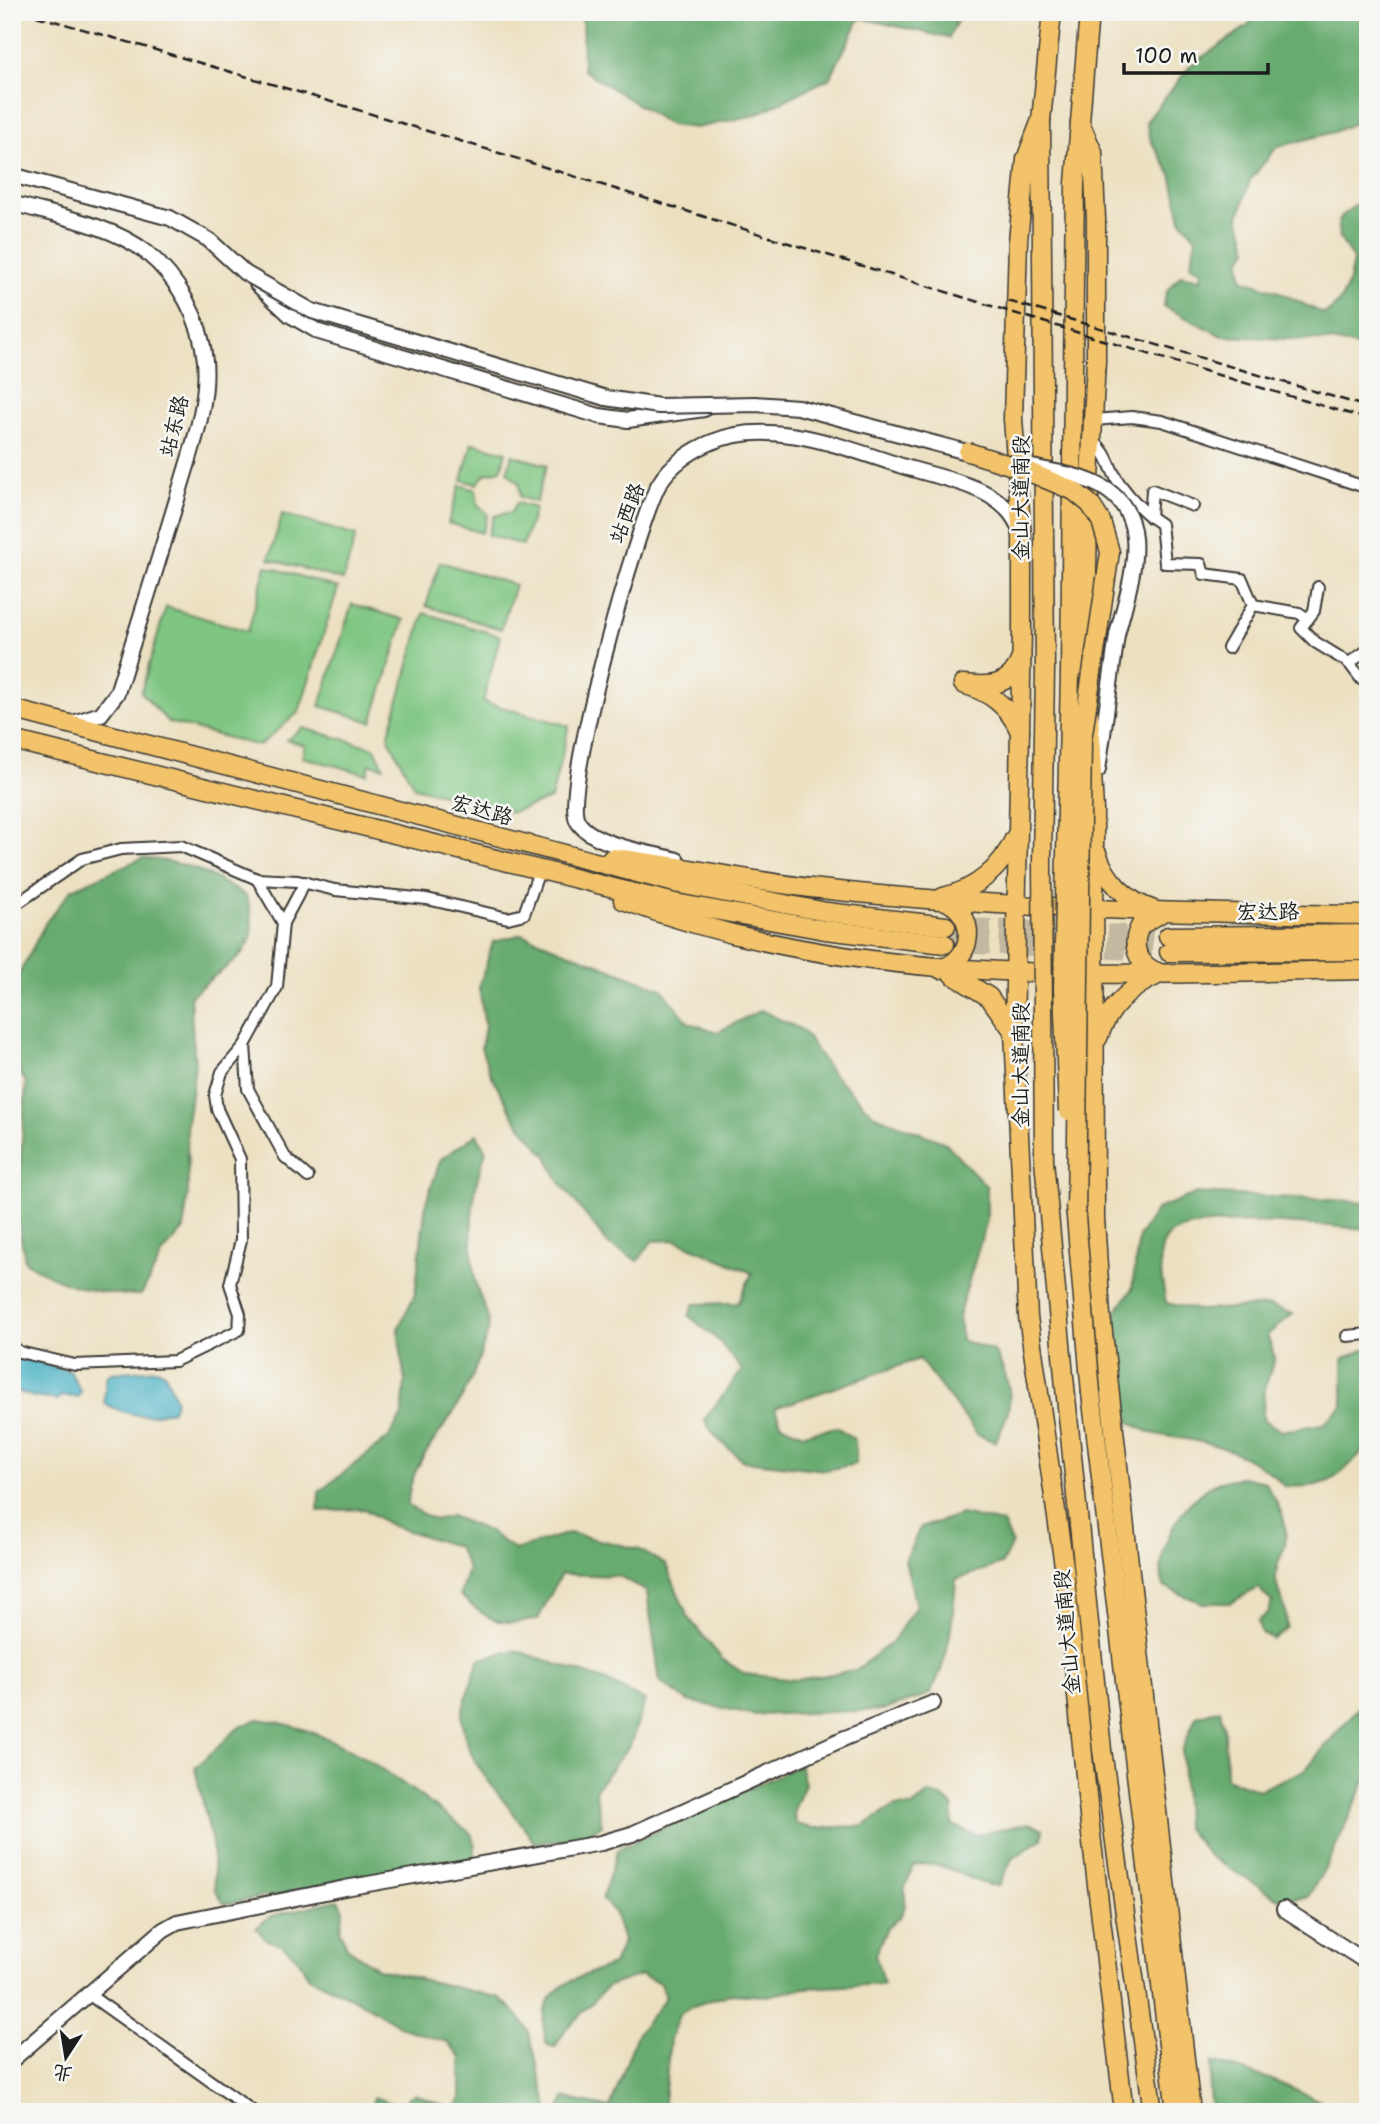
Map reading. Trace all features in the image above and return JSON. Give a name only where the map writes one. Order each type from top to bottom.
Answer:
[{"type":"main road","name":"金山大道南段","points":[[1052,12],[1041,120],[1045,670],[1042,862],[1044,1160],[1096,1700],[1153,2112]]},
{"type":"main road","name":"金山大道南段","points":[[1089,12],[1075,183],[1070,673],[1063,989],[1076,1216],[1091,1393],[1176,2112]]},
{"type":"main road","points":[[1041,120],[1026,159],[1018,241],[1013,419],[1022,538],[1022,654],[1014,1033],[1028,1317],[1064,1566],[1090,1826],[1124,2112]]},
{"type":"main road","points":[[1080,123],[1089,137],[1095,165],[1094,420],[1088,519],[1089,597],[1085,683],[1092,742],[1094,810],[1095,1218],[1101,1315],[1128,1573],[1191,2112]]},
{"type":"main road","points":[[1043,182],[1047,173],[1060,168],[1069,171],[1075,183]]},
{"type":"main road","points":[[968,452],[1032,472],[1074,491],[1090,504],[1101,521],[1110,552],[1082,740],[1076,1216]]},
{"type":"main road","points":[[1020,733],[1011,714],[997,699],[963,684],[988,687],[999,684],[1014,673],[1022,654]]},
{"type":"main road","name":"宏达路","points":[[12,709],[679,884],[946,935],[825,930],[675,903],[12,740]]},
{"type":"main road","points":[[935,899],[979,881],[1003,859],[1017,830]]},
{"type":"main road","points":[[1094,841],[1104,870],[1116,886],[1139,904],[1166,913]]},
{"type":"main road","points":[[567,855],[637,861],[809,887],[1016,906],[1166,913],[1368,915]]},
{"type":"main road","points":[[561,877],[675,920],[764,944],[934,969],[1014,974],[1368,970]]},
{"type":"main road","points":[[934,969],[953,964],[963,954],[969,934],[963,915],[954,905],[935,899]]},
{"type":"main road","points":[[1163,974],[1151,970],[1141,962],[1135,944],[1138,931],[1146,920],[1166,913]]},
{"type":"main road","name":"宏达路","points":[[1368,934],[1169,944],[1368,951]]},
{"type":"main road","points":[[934,969],[950,973],[980,989],[997,1005],[1014,1033]]},
{"type":"main road","points":[[1095,1059],[1101,1029],[1118,1003],[1135,987],[1163,974]]},
{"type":"main road","points":[[1064,1566],[1096,1700]]},
{"type":"main road","points":[[1128,1573],[1128,1698]]},
{"type":"street","points":[[12,175],[170,218],[209,240],[245,272],[312,311],[606,398],[659,406],[778,404],[822,411],[968,452],[1089,480],[1111,493],[1123,506],[1132,523],[1136,551],[1117,635],[1094,810]]},
{"type":"street","name":"站东路","points":[[12,203],[109,233],[145,252],[175,282],[189,306],[200,332],[205,360],[205,388],[196,435],[117,693],[107,709],[94,718],[78,723],[61,722]]},
{"type":"street","points":[[1094,420],[1132,417],[1162,421],[1368,488]]},
{"type":"street","name":"站西路","points":[[705,871],[679,860],[594,837],[579,825],[573,808],[589,719],[620,598],[652,499],[669,471],[701,447],[737,434],[763,432],[806,439],[991,495],[1013,515],[1022,538]]},
{"type":"street","points":[[1093,441],[1104,449],[1119,483],[1150,517],[1161,524],[1166,563],[1201,564],[1204,574],[1242,579],[1253,604]]},
{"type":"street","points":[[1150,517],[1152,490],[1193,506]]},
{"type":"street","points":[[1318,587],[1314,597],[1314,611],[1301,628],[1315,642],[1349,663],[1362,680]]},
{"type":"street","points":[[1253,604],[1299,613],[1308,619]]},
{"type":"street","points":[[1228,648],[1253,604]]},
{"type":"street","points":[[1349,663],[1368,650]]},
{"type":"street","points":[[12,907],[82,859],[121,849],[181,846],[257,879],[426,899],[508,918],[524,914],[539,871]]},
{"type":"street","points":[[257,879],[283,923]]},
{"type":"street","points":[[14,1350],[75,1365],[175,1361],[239,1330],[240,1314],[230,1284],[241,1240],[240,1159],[220,1118],[215,1096],[222,1072],[245,1045],[277,987],[283,923],[305,883]]},
{"type":"street","points":[[245,1045],[248,1089],[285,1157],[308,1177]]},
{"type":"street","points":[[1347,1336],[1368,1334]]},
{"type":"street","points":[[12,2060],[163,1930],[177,1922],[345,1888],[601,1843],[632,1834],[845,1738],[933,1703]]},
{"type":"street","points":[[1284,1909],[1368,1963]]},
{"type":"street","points":[[88,1994],[254,2112]]},
{"type":"green space","points":[[582,12],[961,12],[949,38],[860,18],[830,78],[755,115],[696,128],[670,125],[583,70]]},
{"type":"green space","points":[[1255,12],[1368,12],[1368,117],[1334,132],[1277,147],[1250,180],[1239,217],[1248,249],[1240,261],[1242,279],[1279,292],[1324,314],[1342,298],[1352,267],[1353,259],[1341,239],[1338,224],[1347,211],[1368,199],[1368,348],[1330,341],[1222,336],[1163,306],[1167,291],[1181,275],[1201,279],[1202,270],[1191,265],[1196,238],[1181,220],[1171,174],[1151,141],[1146,122],[1191,65],[1249,25]]},
{"type":"green space","points":[[472,443],[506,452],[501,470],[485,474],[477,484],[462,480]]},
{"type":"green space","points":[[512,455],[547,465],[536,502],[520,497],[519,483],[507,472]]},
{"type":"green space","points":[[460,485],[476,490],[478,505],[488,514],[482,533],[448,523]]},
{"type":"green space","points":[[517,503],[535,508],[523,545],[488,535],[494,516],[511,512]]},
{"type":"green space","points":[[282,514],[356,536],[343,580],[269,559]]},
{"type":"green space","points":[[440,562],[515,585],[501,629],[426,606]]},
{"type":"green space","points":[[266,566],[338,588],[299,712],[259,746],[168,722],[141,692],[166,607],[248,631]]},
{"type":"green space","points":[[352,604],[404,620],[372,722],[320,706]]},
{"type":"green space","points":[[424,613],[500,636],[483,702],[569,726],[551,799],[512,812],[414,787],[388,737]]},
{"type":"green space","points":[[303,728],[375,748],[384,767],[370,764],[367,774],[302,757],[305,745],[286,740]]},
{"type":"green space","points":[[142,858],[185,865],[246,896],[252,932],[240,956],[190,997],[195,1065],[187,1123],[188,1191],[184,1229],[163,1253],[141,1295],[95,1291],[66,1283],[25,1261],[17,1214],[26,1083],[12,1058],[12,988],[46,922],[72,889]]},
{"type":"green space","points":[[522,934],[662,989],[689,1023],[718,1032],[761,1010],[802,1030],[832,1073],[874,1115],[946,1143],[987,1187],[987,1220],[959,1314],[961,1340],[994,1351],[1005,1375],[1010,1396],[1009,1407],[995,1442],[978,1435],[919,1359],[775,1408],[781,1424],[803,1434],[837,1427],[855,1440],[856,1464],[826,1470],[743,1461],[716,1437],[704,1420],[742,1370],[719,1341],[689,1316],[694,1304],[738,1303],[752,1273],[676,1240],[652,1241],[638,1261],[608,1244],[559,1181],[547,1156],[516,1120],[490,1073],[481,1047],[485,1027],[479,987],[493,942]]},
{"type":"green space","points":[[477,1134],[486,1152],[474,1199],[472,1247],[476,1286],[488,1319],[488,1331],[462,1398],[418,1466],[409,1492],[408,1506],[434,1520],[451,1516],[488,1531],[515,1550],[569,1533],[638,1549],[666,1565],[688,1617],[722,1659],[745,1674],[796,1680],[856,1670],[892,1642],[916,1606],[905,1560],[920,1528],[961,1514],[1003,1523],[1012,1543],[1002,1564],[956,1579],[946,1653],[930,1694],[884,1710],[756,1715],[688,1701],[660,1682],[647,1592],[619,1576],[561,1574],[538,1619],[504,1622],[486,1616],[460,1595],[468,1569],[458,1547],[390,1525],[364,1509],[318,1511],[319,1492],[388,1438],[402,1416],[405,1382],[398,1329],[415,1294],[426,1202],[441,1159]]},
{"type":"green space","points":[[1197,1193],[1368,1202],[1368,1229],[1261,1222],[1200,1225],[1178,1230],[1166,1239],[1161,1253],[1166,1303],[1199,1310],[1270,1306],[1293,1314],[1267,1335],[1275,1358],[1264,1390],[1263,1419],[1281,1431],[1323,1424],[1343,1406],[1343,1359],[1368,1348],[1368,1446],[1332,1479],[1312,1486],[1284,1486],[1264,1469],[1229,1450],[1151,1433],[1129,1421],[1115,1313],[1132,1289],[1139,1236],[1157,1209]]},
{"type":"green space","points":[[1242,1477],[1265,1482],[1278,1505],[1286,1530],[1276,1580],[1286,1612],[1287,1627],[1273,1639],[1261,1633],[1258,1621],[1268,1613],[1272,1602],[1258,1588],[1230,1603],[1202,1603],[1164,1587],[1161,1573],[1166,1543],[1181,1514],[1191,1502],[1215,1484]]},
{"type":"green space","points":[[515,1650],[604,1680],[645,1701],[631,1743],[595,1790],[602,1825],[580,1838],[534,1843],[481,1772],[466,1740],[462,1716],[479,1659]]},
{"type":"green space","points":[[1368,1696],[1368,1775],[1329,1861],[1308,1897],[1279,1899],[1208,1855],[1185,1827],[1182,1751],[1196,1716],[1220,1709],[1225,1734],[1226,1778],[1259,1790],[1305,1770]]},
{"type":"green space","points":[[258,1719],[318,1734],[371,1762],[471,1833],[475,1860],[224,1904],[215,1889],[212,1843],[195,1768],[238,1728]]},
{"type":"green space","points":[[800,1765],[805,1784],[794,1810],[795,1824],[813,1828],[863,1826],[895,1806],[912,1807],[929,1794],[944,1798],[953,1806],[952,1825],[976,1835],[1029,1823],[1043,1829],[1042,1839],[1012,1859],[999,1885],[980,1882],[937,1865],[913,1866],[905,1888],[905,1906],[900,1917],[887,1928],[875,1955],[884,1984],[805,1988],[767,1996],[730,1994],[693,2006],[679,2015],[670,2039],[663,2112],[565,2112],[561,2108],[565,2098],[610,2108],[637,2034],[666,1997],[660,1983],[641,1975],[608,1986],[567,2028],[555,2047],[547,2045],[543,2026],[544,2011],[549,1999],[558,1990],[582,1976],[613,1965],[623,1941],[614,1912],[602,1899],[618,1849]]},
{"type":"green space","points":[[338,1900],[344,1909],[340,1931],[347,1947],[378,1969],[500,1998],[519,2016],[529,2032],[549,2112],[370,2112],[374,2097],[403,2107],[409,2097],[415,2094],[455,2110],[461,2098],[461,2057],[447,2042],[403,2028],[364,2004],[309,1977],[296,1957],[282,1945],[267,1940],[256,1928],[271,1916]]},
{"type":"green space","points":[[1212,2062],[1270,2079],[1345,2112],[1211,2112],[1209,2090]]},
{"type":"water","points":[[12,1358],[36,1361],[70,1371],[81,1392],[78,1397],[60,1396],[58,1400],[33,1397],[12,1389]]},
{"type":"water","points":[[157,1369],[165,1373],[176,1400],[172,1410],[154,1415],[137,1415],[104,1403],[106,1377],[111,1373]]},
{"type":"tunnel","points":[[946,926],[1168,936]]},
{"type":"tunnel","points":[[945,944],[1169,952]]},
{"type":"railway","points":[[22,12],[360,110],[1031,318],[1368,419]]},
{"type":"railway","points":[[1008,301],[1368,407]]}]
